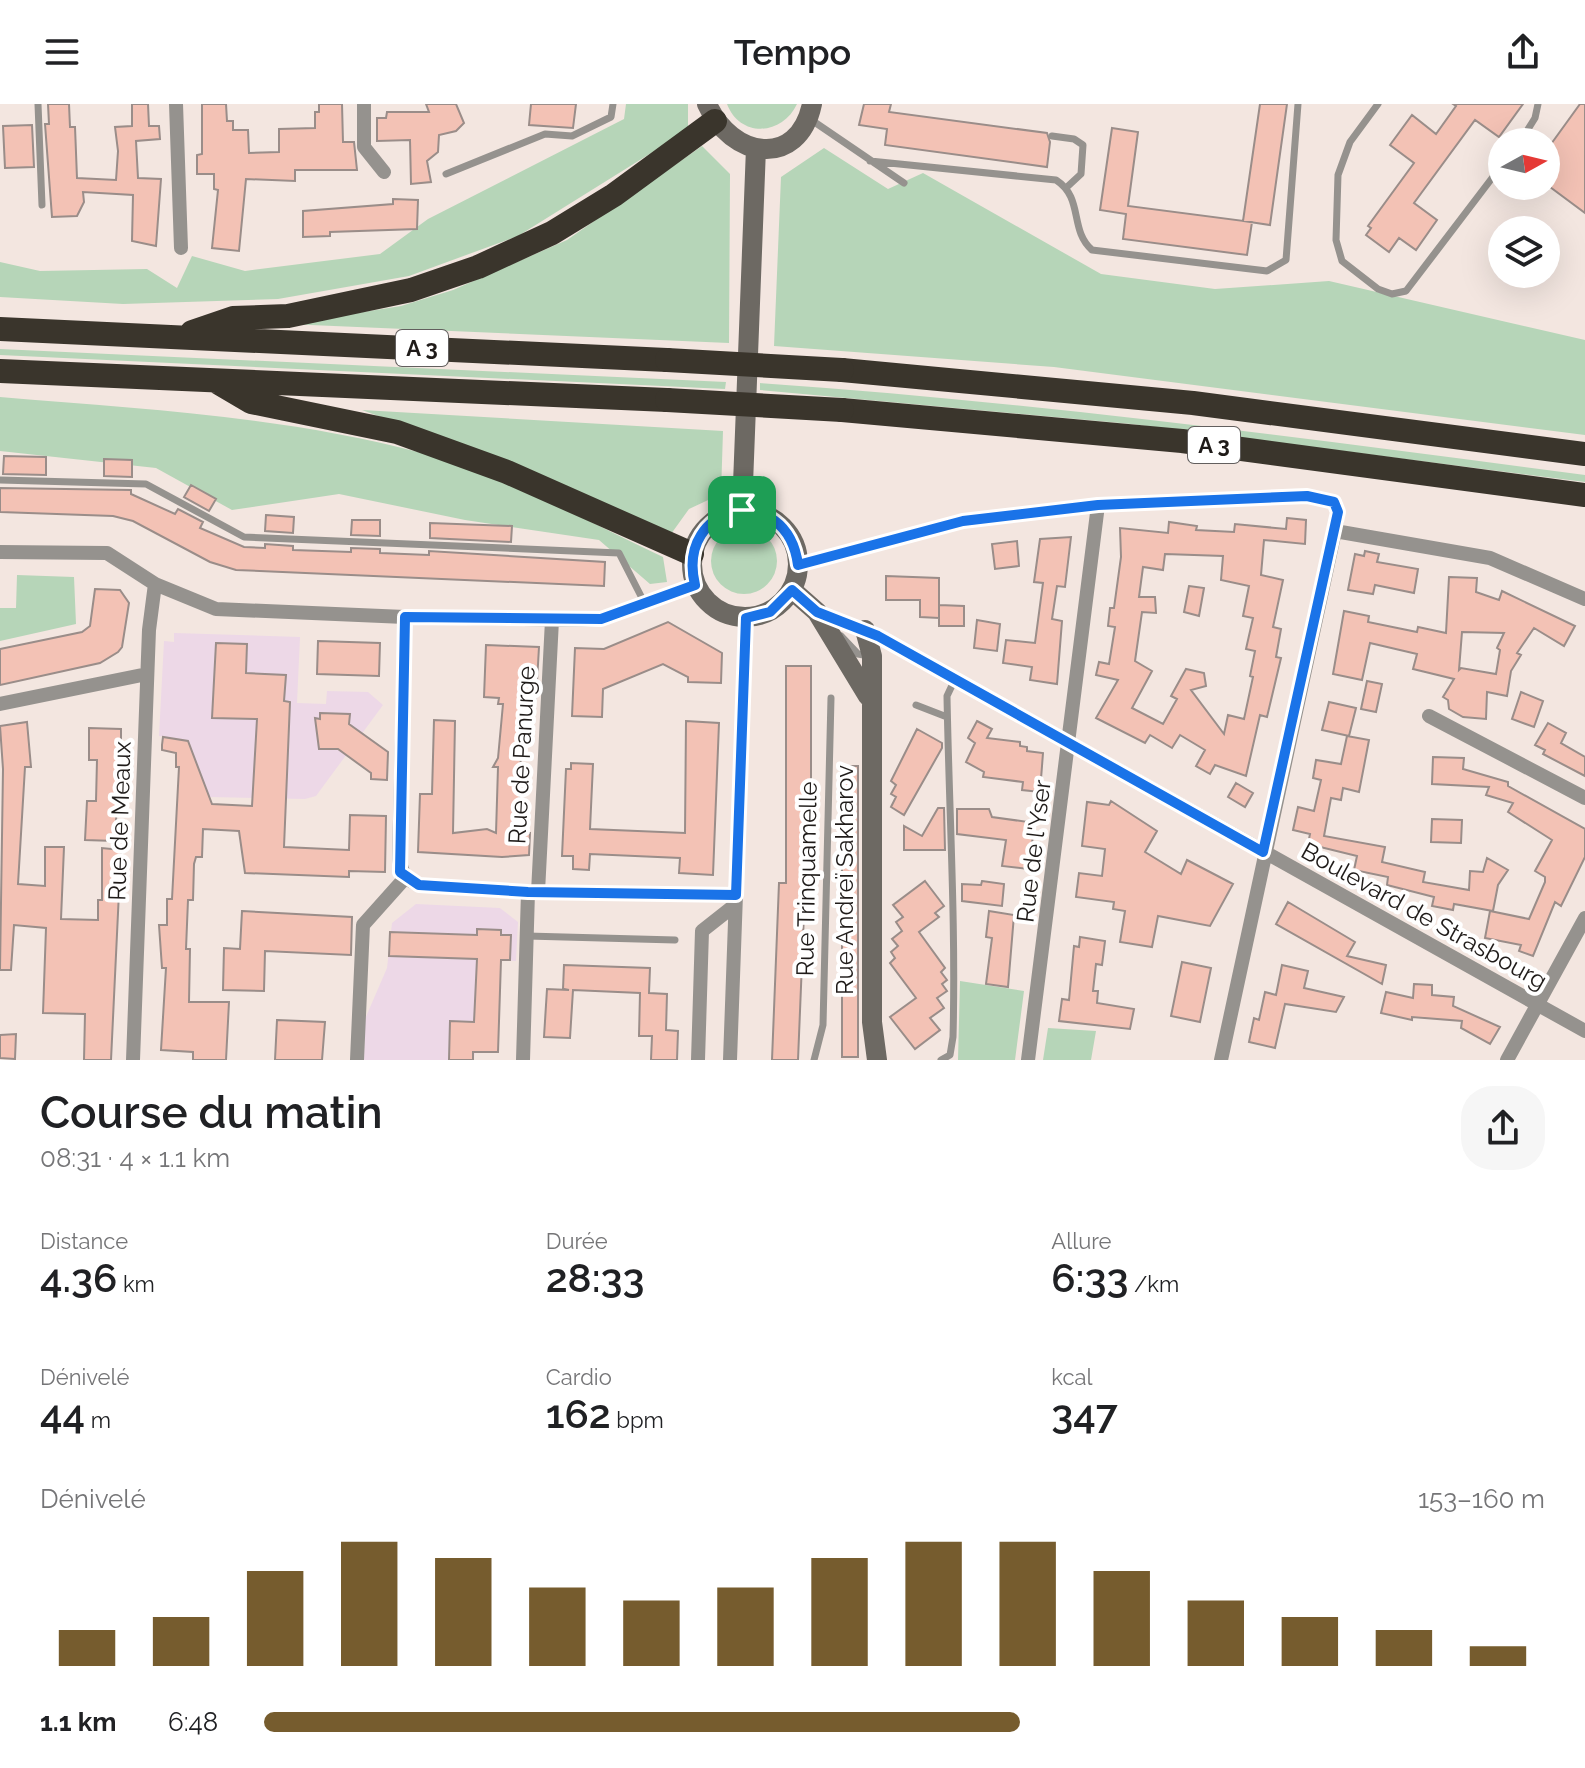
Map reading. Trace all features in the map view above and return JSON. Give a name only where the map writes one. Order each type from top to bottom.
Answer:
[{"type":"highway","points":[[178,336],[233,318],[288,316],[411,290],[478,267],[552,233],[614,195],[711,112]]},
{"type":"highway","name":"A 3","points":[[0,329],[842,370],[1193,403],[1585,454]]},
{"type":"highway","name":"A 3","points":[[0,371],[842,410],[1182,441],[1585,495]]},
{"type":"highway","points":[[215,380],[251,402],[397,432],[507,472],[692,554]]},
{"type":"street","points":[[176,104],[181,248]]},
{"type":"street","points":[[364,104],[364,147],[384,172]]},
{"type":"street","points":[[711,112],[732,140],[756,148],[791,142],[810,111]]},
{"type":"street","points":[[742,510],[756,148]]},
{"type":"street","points":[[798,565],[963,521],[1098,505],[1307,496],[1334,502],[1338,512],[1335,531],[1263,852],[1221,1060]]},
{"type":"street","name":"Rue de l'Yser","points":[[1028,1060],[1098,505]]},
{"type":"street","points":[[742,510],[775,520],[796,548],[798,565],[792,590],[770,612],[746,618],[725,614],[713,607],[695,585],[692,554],[698,537],[710,523],[725,514],[742,510]]},
{"type":"street","points":[[1335,531],[1490,558],[1585,599]]},
{"type":"street","points":[[0,552],[107,553],[155,584],[216,609],[405,617],[601,619],[695,585]]},
{"type":"street","name":"Rue de Meaux","points":[[133,1060],[147,674],[155,584]]},
{"type":"street","points":[[792,590],[817,612],[870,699]]},
{"type":"street","name":"Boulevard de Strasbourg","points":[[817,612],[865,630],[906,651],[1585,1031]]},
{"type":"street","points":[[405,617],[399,860],[405,878],[419,885],[736,900]]},
{"type":"street","points":[[730,1060],[746,618]]},
{"type":"street","name":"Rue de Panurge","points":[[523,1060],[527,936],[533,892],[552,620]]},
{"type":"street","name":"Rue Andreï Sakharov","points":[[865,630],[872,656],[872,1022],[877,1060]]},
{"type":"street","points":[[872,656],[906,651]]},
{"type":"street","points":[[0,704],[147,674]]},
{"type":"street","points":[[1429,716],[1585,798]]},
{"type":"street","points":[[357,1060],[363,925],[405,878]]},
{"type":"street","points":[[698,1060],[702,931],[736,900]]},
{"type":"street","points":[[1507,1060],[1585,918]]},
{"type":"lane","points":[[38,104],[42,205]]},
{"type":"lane","points":[[446,174],[545,134],[572,136],[611,117],[613,104]]},
{"type":"lane","points":[[870,161],[1056,180],[1067,187],[1075,202],[1076,226],[1083,242],[1092,250],[1267,271],[1286,260],[1298,104]]},
{"type":"lane","points":[[1378,104],[1350,142],[1338,175],[1336,240],[1342,261],[1378,289],[1392,294],[1406,291],[1488,183]]},
{"type":"lane","points":[[1529,128],[1538,104]]},
{"type":"lane","points":[[810,111],[870,161],[904,183]]},
{"type":"lane","points":[[1052,136],[1074,139],[1083,145],[1081,174],[1067,187]]},
{"type":"lane","points":[[0,480],[146,484],[244,537],[619,553],[644,602]]},
{"type":"lane","points":[[817,612],[858,654],[872,656]]},
{"type":"lane","points":[[941,1060],[950,1055],[953,1037],[956,924],[949,870],[947,696],[955,679]]},
{"type":"lane","name":"Rue Trinquamelle","points":[[814,1060],[823,1025],[831,698]]},
{"type":"lane","points":[[916,705],[947,717]]},
{"type":"lane","points":[[527,936],[675,940]]},
{"type":"shaded area","points":[[174,633],[300,637],[297,703],[326,704],[327,691],[368,692],[383,705],[316,796],[305,799],[209,797],[188,741],[159,736],[164,641],[174,642]]},
{"type":"shaded area","points":[[416,904],[500,908],[518,922],[516,961],[501,960],[473,1060],[364,1060],[365,1019],[387,968],[392,923]]},
{"type":"green space","points":[[626,104],[688,104],[688,130],[518,236],[409,276],[278,299],[123,304],[0,297],[0,262],[40,271],[147,269],[177,288],[192,256],[245,271],[380,254],[428,219],[624,119]]},
{"type":"green space","points":[[727,104],[797,104],[782,122],[761,129],[741,123]]},
{"type":"green space","points":[[702,146],[730,174],[729,343],[287,324],[401,306],[453,290],[567,240]]},
{"type":"green space","points":[[824,148],[888,189],[923,173],[1101,274],[1215,289],[1329,281],[1585,340],[1585,435],[1054,367],[774,346],[781,177]]},
{"type":"green space","points":[[0,349],[726,382],[725,389],[0,355]]},
{"type":"green space","points":[[760,383],[967,400],[1173,423],[1585,475],[1585,482],[1131,424],[760,390]]},
{"type":"green space","points":[[0,397],[265,422],[370,440],[422,453],[515,486],[663,557],[667,582],[650,584],[599,540],[465,520],[339,494],[232,510],[156,468],[0,451]]},
{"type":"green space","points":[[362,410],[723,431],[721,494],[689,509],[671,534],[562,484]]},
{"type":"green space","points":[[744,528],[757,531],[767,538],[774,548],[777,561],[774,574],[767,584],[757,591],[744,594],[731,591],[721,584],[714,574],[711,561],[714,548],[721,538],[731,531]]},
{"type":"green space","points":[[17,575],[74,577],[76,624],[0,641],[0,608],[16,608]]},
{"type":"green space","points":[[960,981],[1024,991],[1015,1060],[958,1060]]},
{"type":"green space","points":[[1048,1028],[1096,1031],[1091,1060],[1043,1060]]},
{"type":"building","points":[[48,104],[69,104],[70,127],[75,127],[77,178],[116,180],[118,151],[115,127],[132,126],[132,104],[148,104],[149,126],[159,126],[160,139],[136,141],[138,178],[161,179],[156,246],[132,241],[133,195],[83,192],[84,202],[77,216],[52,217],[45,124],[49,124]]},
{"type":"building","points":[[202,104],[226,104],[227,121],[233,121],[233,130],[248,130],[249,153],[279,152],[279,129],[315,128],[315,112],[319,112],[319,104],[342,104],[343,142],[354,142],[357,170],[295,170],[295,181],[246,179],[239,251],[212,248],[218,190],[214,189],[214,174],[197,174],[197,155],[202,154]]},
{"type":"building","points":[[426,104],[456,104],[464,123],[456,131],[439,135],[438,152],[427,161],[431,182],[411,184],[410,140],[377,141],[377,118],[386,118],[387,112],[429,112]]},
{"type":"building","points":[[531,104],[576,104],[573,128],[529,125]]},
{"type":"building","points":[[864,104],[891,104],[889,112],[1047,133],[1050,142],[1047,167],[885,145],[887,129],[859,125]]},
{"type":"building","points":[[1260,104],[1287,104],[1270,225],[1243,221]]},
{"type":"building","points":[[1453,104],[1523,104],[1506,128],[1488,129],[1475,120],[1414,203],[1437,220],[1416,250],[1399,238],[1389,252],[1366,235],[1371,228],[1368,226],[1414,163],[1390,145],[1412,115],[1436,134],[1456,106]]},
{"type":"building","points":[[1580,104],[1585,104],[1585,213],[1560,194],[1560,132]]},
{"type":"building","points":[[32,125],[34,167],[5,168],[3,126]]},
{"type":"building","points":[[1112,128],[1138,132],[1128,206],[1252,222],[1247,255],[1123,239],[1126,214],[1100,210]]},
{"type":"building","points":[[393,199],[418,200],[417,229],[330,232],[330,236],[303,237],[303,211],[393,204]]},
{"type":"building","points":[[4,456],[46,457],[46,475],[3,474]]},
{"type":"building","points":[[104,459],[132,460],[132,477],[104,476]]},
{"type":"building","points":[[191,485],[216,499],[209,511],[184,497]]},
{"type":"building","points":[[0,488],[131,490],[131,494],[175,514],[178,509],[203,522],[200,528],[244,547],[265,548],[265,544],[293,546],[293,550],[351,552],[351,548],[380,549],[380,553],[429,555],[429,551],[605,562],[604,586],[236,570],[210,562],[133,521],[113,516],[0,512]]},
{"type":"building","points":[[266,515],[294,517],[293,533],[265,531]]},
{"type":"building","points":[[1287,518],[1306,520],[1305,544],[1264,540],[1261,575],[1283,580],[1273,627],[1281,629],[1276,657],[1281,658],[1267,717],[1260,715],[1246,776],[1215,765],[1210,774],[1196,766],[1205,750],[1180,735],[1172,748],[1150,735],[1145,743],[1096,718],[1118,680],[1096,675],[1099,662],[1109,664],[1115,627],[1108,626],[1110,608],[1114,608],[1121,557],[1120,528],[1168,533],[1169,522],[1197,526],[1196,530],[1234,532],[1235,524],[1286,529]],"holes":[[[1165,554],[1223,556],[1221,580],[1249,586],[1243,616],[1253,618],[1246,649],[1255,651],[1244,719],[1228,715],[1224,734],[1191,690],[1206,686],[1204,673],[1186,669],[1171,696],[1177,699],[1163,724],[1132,708],[1152,671],[1135,661],[1142,612],[1156,613],[1155,597],[1139,597],[1143,567],[1163,570]]]},
{"type":"building","points":[[352,520],[380,520],[380,536],[351,535]]},
{"type":"building","points":[[430,523],[512,526],[511,542],[430,538]]},
{"type":"building","points":[[1071,537],[1065,587],[1057,586],[1052,619],[1062,621],[1057,684],[1030,680],[1032,667],[1003,663],[1006,640],[1035,643],[1043,583],[1034,582],[1040,539]]},
{"type":"building","points":[[1017,541],[1019,566],[995,569],[992,544]]},
{"type":"building","points":[[1365,551],[1379,554],[1377,562],[1418,569],[1414,593],[1375,585],[1373,594],[1348,590],[1355,554],[1364,556]]},
{"type":"building","points":[[886,576],[939,578],[939,618],[920,617],[920,600],[886,600]]},
{"type":"building","points":[[1449,577],[1477,578],[1476,592],[1499,600],[1502,591],[1575,626],[1564,646],[1534,628],[1517,653],[1521,655],[1511,671],[1507,696],[1487,692],[1486,719],[1463,717],[1449,709],[1448,700],[1443,697],[1454,679],[1413,669],[1417,654],[1370,643],[1362,680],[1333,674],[1344,611],[1369,616],[1368,622],[1417,632],[1418,627],[1446,633]],"holes":[[[1462,632],[1504,633],[1497,648],[1500,650],[1496,674],[1459,670]]]},
{"type":"building","points":[[1189,586],[1204,588],[1199,616],[1184,612]]},
{"type":"building","points":[[95,589],[120,590],[129,603],[122,647],[118,652],[100,663],[0,685],[0,649],[82,632],[90,626]]},
{"type":"building","points":[[939,605],[964,606],[964,626],[939,626]]},
{"type":"building","points":[[977,620],[1000,624],[997,651],[974,648]]},
{"type":"building","points":[[668,622],[722,653],[721,683],[688,682],[688,677],[663,664],[603,689],[602,717],[572,716],[575,648],[604,649]]},
{"type":"building","points":[[318,641],[380,643],[379,676],[317,674]]},
{"type":"building","points":[[216,643],[247,644],[246,673],[286,675],[284,701],[290,702],[284,847],[349,850],[350,815],[386,816],[385,872],[349,871],[349,877],[245,873],[239,831],[203,829],[202,857],[196,857],[194,864],[193,900],[188,900],[186,949],[190,949],[189,1002],[229,1002],[226,1060],[193,1060],[193,1052],[161,1050],[166,968],[162,968],[159,925],[167,925],[167,899],[172,899],[179,767],[176,767],[176,753],[162,750],[162,745],[163,737],[188,741],[212,804],[252,806],[257,719],[212,718]]},
{"type":"building","points":[[486,645],[539,647],[536,699],[525,698],[521,747],[519,832],[530,833],[529,855],[502,857],[418,852],[420,794],[432,794],[434,720],[455,721],[453,833],[487,829],[496,833],[498,767],[493,767],[498,758],[503,704],[498,704],[499,698],[484,697]]},
{"type":"building","points":[[786,666],[811,666],[811,913],[804,913],[798,1060],[772,1060],[779,883],[786,883]]},
{"type":"building","points":[[1367,681],[1382,684],[1376,712],[1361,709]]},
{"type":"building","points":[[1521,692],[1543,701],[1534,727],[1512,719]]},
{"type":"building","points":[[1329,702],[1356,708],[1349,736],[1322,730]]},
{"type":"building","points":[[320,713],[350,714],[349,724],[388,752],[387,780],[371,779],[371,773],[338,749],[319,749],[315,718],[320,719]]},
{"type":"building","points":[[686,721],[719,723],[713,875],[679,873],[680,858],[590,854],[589,870],[573,869],[573,856],[562,856],[566,769],[571,769],[571,763],[593,764],[590,829],[685,833]]},
{"type":"building","points":[[977,721],[992,729],[987,738],[1020,742],[1020,746],[1027,747],[1027,751],[1043,753],[1040,792],[1022,790],[1023,782],[983,777],[984,772],[966,762],[975,743],[968,738]]},
{"type":"building","points":[[27,722],[31,767],[25,767],[18,884],[45,886],[45,847],[64,847],[61,919],[98,920],[98,900],[102,900],[102,848],[121,850],[111,1060],[84,1060],[85,1014],[43,1013],[46,928],[14,925],[11,970],[0,970],[3,769],[0,726]]},
{"type":"building","points":[[1548,723],[1566,733],[1561,743],[1585,757],[1585,776],[1543,754],[1545,750],[1535,745]]},
{"type":"building","points":[[89,728],[121,729],[121,757],[129,757],[124,803],[117,802],[115,841],[85,840],[87,801],[96,801],[97,760],[89,760]]},
{"type":"building","points":[[917,729],[942,743],[942,748],[904,815],[891,807],[896,797],[891,794],[896,785],[891,781]]},
{"type":"building","points":[[1347,736],[1369,740],[1359,792],[1343,788],[1341,800],[1331,798],[1324,836],[1385,847],[1382,862],[1425,872],[1423,882],[1469,890],[1470,871],[1483,872],[1487,858],[1508,870],[1498,885],[1493,911],[1454,904],[1453,910],[1432,906],[1434,897],[1387,885],[1388,877],[1354,870],[1357,856],[1308,844],[1310,834],[1293,830],[1298,807],[1314,811],[1321,780],[1313,778],[1316,760],[1341,764]]},
{"type":"building","points":[[1433,757],[1464,758],[1463,769],[1508,782],[1508,786],[1585,829],[1585,857],[1561,906],[1555,902],[1533,956],[1519,951],[1521,945],[1485,938],[1490,911],[1529,919],[1545,882],[1545,877],[1535,871],[1552,840],[1508,812],[1513,803],[1486,795],[1489,787],[1432,784]]},
{"type":"building","points":[[842,766],[858,766],[858,1057],[842,1057]]},
{"type":"building","points":[[1236,783],[1253,793],[1245,807],[1228,797]]},
{"type":"building","points":[[1111,801],[1157,831],[1145,852],[1181,874],[1187,860],[1233,884],[1210,926],[1158,916],[1152,947],[1120,942],[1125,911],[1113,909],[1114,902],[1076,897],[1079,873],[1102,876],[1105,849],[1082,846],[1087,802],[1109,805]]},
{"type":"building","points":[[938,808],[944,808],[945,850],[904,850],[904,826],[922,836]]},
{"type":"building","points":[[957,809],[989,809],[992,817],[1035,823],[1028,869],[1002,866],[1006,840],[957,834]]},
{"type":"building","points":[[1432,819],[1462,820],[1461,843],[1431,842]]},
{"type":"building","points":[[925,881],[944,906],[935,913],[939,917],[919,932],[945,968],[941,972],[947,980],[942,984],[947,991],[937,998],[944,1008],[930,1018],[940,1030],[915,1049],[890,1017],[916,998],[890,963],[895,958],[891,952],[898,946],[892,939],[902,931],[896,922],[903,917],[893,905]]},
{"type":"building","points":[[982,881],[1004,884],[1002,906],[962,901],[962,884],[981,885]]},
{"type":"building","points":[[1288,902],[1355,942],[1347,956],[1386,965],[1382,984],[1276,924]]},
{"type":"building","points":[[242,911],[352,917],[351,955],[265,951],[264,991],[223,990],[224,948],[240,949]]},
{"type":"building","points":[[989,911],[1014,915],[1008,987],[986,984],[992,938],[986,937]]},
{"type":"building","points":[[477,929],[501,930],[501,935],[511,935],[510,960],[501,960],[498,1052],[473,1052],[473,1060],[449,1060],[450,1021],[474,1022],[477,959],[389,956],[390,932],[477,935]]},
{"type":"building","points":[[1080,937],[1105,941],[1102,965],[1096,964],[1093,991],[1098,991],[1097,1003],[1134,1009],[1130,1029],[1059,1021],[1062,999],[1069,1000],[1074,946],[1079,947]]},
{"type":"building","points":[[1182,962],[1211,968],[1200,1022],[1171,1016]]},
{"type":"building","points":[[564,965],[650,968],[649,993],[667,994],[666,1030],[678,1031],[677,1060],[651,1060],[652,1036],[639,1036],[640,993],[573,990],[570,1038],[544,1037],[547,989],[569,990],[563,989]]},
{"type":"building","points":[[1282,965],[1308,971],[1304,988],[1344,997],[1336,1012],[1285,1004],[1275,1048],[1249,1042],[1254,1018],[1259,1020],[1265,992],[1276,995]]},
{"type":"building","points":[[1414,984],[1432,985],[1432,995],[1454,997],[1453,1006],[1500,1027],[1490,1044],[1461,1028],[1462,1021],[1412,1017],[1412,1020],[1381,1013],[1386,992],[1413,998]]},
{"type":"building","points":[[277,1020],[325,1022],[322,1060],[275,1060]]},
{"type":"building","points":[[16,1034],[15,1059],[0,1058],[0,1035]]},
{"type":"route","points":[[1307,496],[1334,502],[1338,512],[1333,540],[1263,852],[878,636],[817,612],[792,590],[770,612],[746,618],[736,895],[528,892],[419,885],[405,878],[400,872],[399,860],[405,617],[601,619],[695,585],[691,570],[692,554],[698,537],[710,523],[725,514],[742,510],[775,520],[788,532],[796,548],[798,565],[963,521],[1098,505],[1307,496]]}]
